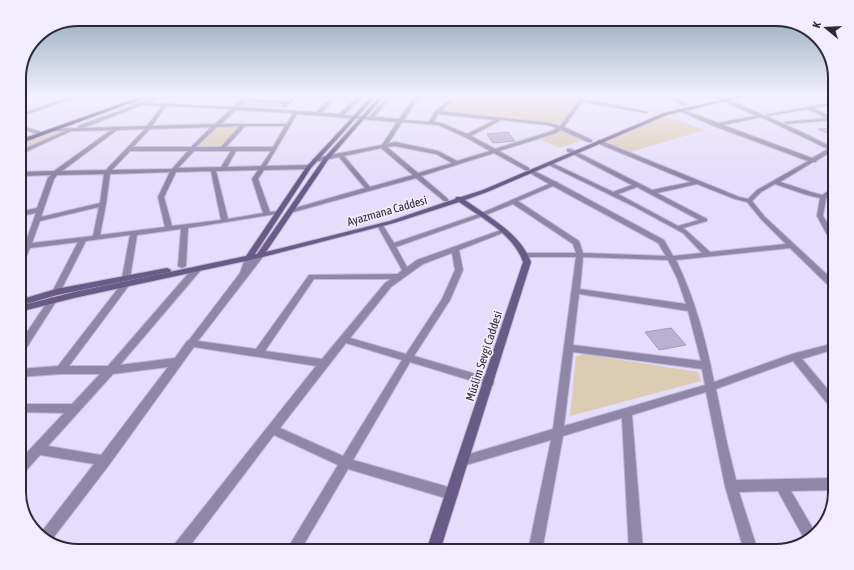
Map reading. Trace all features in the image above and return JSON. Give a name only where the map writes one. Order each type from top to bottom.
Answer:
[{"type":"main road","points":[[26,134],[62,122]]},
{"type":"main road","points":[[26,140],[76,122]]},
{"type":"main road","points":[[256,254],[280,212],[309,167],[351,122]]},
{"type":"main road","points":[[256,254],[290,211],[326,159],[358,122]]},
{"type":"main road","name":"Ayazmana Caddesi","points":[[529,170],[550,164],[590,141],[601,140],[638,122]]},
{"type":"main road","name":"Ayazmana Caddesi","points":[[26,301],[197,268],[380,225],[453,200],[645,122]]},
{"type":"main road","points":[[453,200],[481,215],[503,231],[519,245],[525,255]]},
{"type":"main road","name":"Ayazmana Caddesi","points":[[126,281],[182,266],[256,254],[453,200]]},
{"type":"main road","name":"Müslim Sevgi Caddesi","points":[[435,544],[527,267],[525,255]]},
{"type":"main road","name":"Ayazmana Caddesi","points":[[26,306],[55,296]]},
{"type":"street","points":[[26,150],[95,122]]},
{"type":"street","points":[[96,237],[103,204],[107,172],[152,122]]},
{"type":"street","points":[[169,228],[161,197],[174,170],[220,122]]},
{"type":"street","points":[[267,214],[255,179],[290,122]]},
{"type":"street","points":[[383,146],[401,122]]},
{"type":"street","points":[[417,122],[445,126],[467,136],[661,242],[672,258],[690,308],[707,366],[731,486],[749,544]]},
{"type":"street","points":[[467,136],[495,122]]},
{"type":"street","points":[[525,122],[549,124],[590,141]]},
{"type":"street","points":[[290,211],[494,152],[554,132],[561,128],[566,122]]},
{"type":"street","points":[[707,122],[814,161]]},
{"type":"street","points":[[715,125],[732,122]]},
{"type":"street","points":[[774,122],[828,147]]},
{"type":"street","points":[[782,122],[828,147]]},
{"type":"street","points":[[786,123],[803,122]]},
{"type":"street","points":[[52,130],[216,125],[288,125]]},
{"type":"street","points":[[223,148],[244,125]]},
{"type":"street","points":[[26,128],[42,134]]},
{"type":"street","points":[[26,249],[51,178],[116,129]]},
{"type":"street","points":[[601,140],[697,182],[749,200],[763,218],[828,278]]},
{"type":"street","points":[[315,160],[395,144],[438,153],[457,162]]},
{"type":"street","points":[[383,146],[416,175],[453,200]]},
{"type":"street","points":[[223,169],[235,148]]},
{"type":"street","points":[[128,149],[275,148]]},
{"type":"street","points":[[572,152],[705,220],[677,228]]},
{"type":"street","points":[[749,200],[775,182],[828,153]]},
{"type":"street","points":[[341,156],[369,188]]},
{"type":"street","points":[[550,164],[613,194],[685,232],[708,254]]},
{"type":"street","points":[[26,174],[309,167]]},
{"type":"street","points":[[213,169],[225,221]]},
{"type":"street","points":[[652,192],[697,182]]},
{"type":"street","points":[[775,182],[809,194],[823,197],[828,194]]},
{"type":"street","points":[[392,246],[481,215],[555,183]]},
{"type":"street","points":[[613,194],[638,185]]},
{"type":"street","points":[[823,197],[820,216],[828,230]]},
{"type":"street","points":[[513,201],[576,243],[580,255],[558,432],[536,544]]},
{"type":"street","points":[[36,220],[103,204]]},
{"type":"street","points":[[26,213],[39,210]]},
{"type":"street","points":[[28,245],[134,233],[280,212]]},
{"type":"street","points":[[380,225],[392,246],[403,273]]},
{"type":"street","points":[[182,266],[185,226]]},
{"type":"street","points":[[183,544],[343,339],[388,286],[403,273],[420,262],[456,250],[503,231]]},
{"type":"street","points":[[61,370],[126,281],[134,233]]},
{"type":"street","points":[[26,341],[55,296],[83,239]]},
{"type":"street","points":[[525,255],[672,258],[792,246]]},
{"type":"street","points":[[297,544],[408,358],[446,300],[459,270],[456,250]]},
{"type":"street","points":[[48,534],[105,461],[190,343],[244,274],[256,254]]},
{"type":"street","points":[[26,462],[110,370],[197,268]]},
{"type":"street","points":[[258,354],[298,294],[312,277],[403,273]]},
{"type":"street","points":[[576,291],[690,308]]},
{"type":"street","points":[[343,339],[489,382]]},
{"type":"street","points":[[190,343],[324,364]]},
{"type":"street","points":[[569,348],[707,366]]},
{"type":"street","points":[[463,461],[712,387],[795,357],[828,348]]},
{"type":"street","points":[[795,357],[828,392]]},
{"type":"street","points":[[26,372],[61,370],[110,370],[176,362]]},
{"type":"street","points":[[26,408],[75,409]]},
{"type":"street","points":[[627,412],[636,544]]},
{"type":"street","points":[[272,429],[345,463],[452,494]]},
{"type":"street","points":[[38,449],[105,461]]},
{"type":"street","points":[[731,486],[828,484]]},
{"type":"street","points":[[782,485],[807,533]]},
{"type":"shaded area","points":[[539,122],[563,122],[561,124]]},
{"type":"shaded area","points":[[652,122],[682,122],[705,130],[630,152],[604,141]]},
{"type":"shaded area","points":[[218,127],[239,127],[222,146],[199,146]]},
{"type":"shaded area","points":[[57,131],[63,132],[26,149],[26,142]]},
{"type":"shaded area","points":[[562,131],[582,140],[560,148],[540,139]]},
{"type":"shaded area","points":[[584,354],[698,372],[701,381],[570,416],[576,357]]},
{"type":"building","points":[[828,128],[828,134],[818,129]]},
{"type":"building","points":[[508,132],[515,141],[493,143],[487,134]]},
{"type":"building","points":[[671,328],[686,345],[659,350],[645,332]]}]
